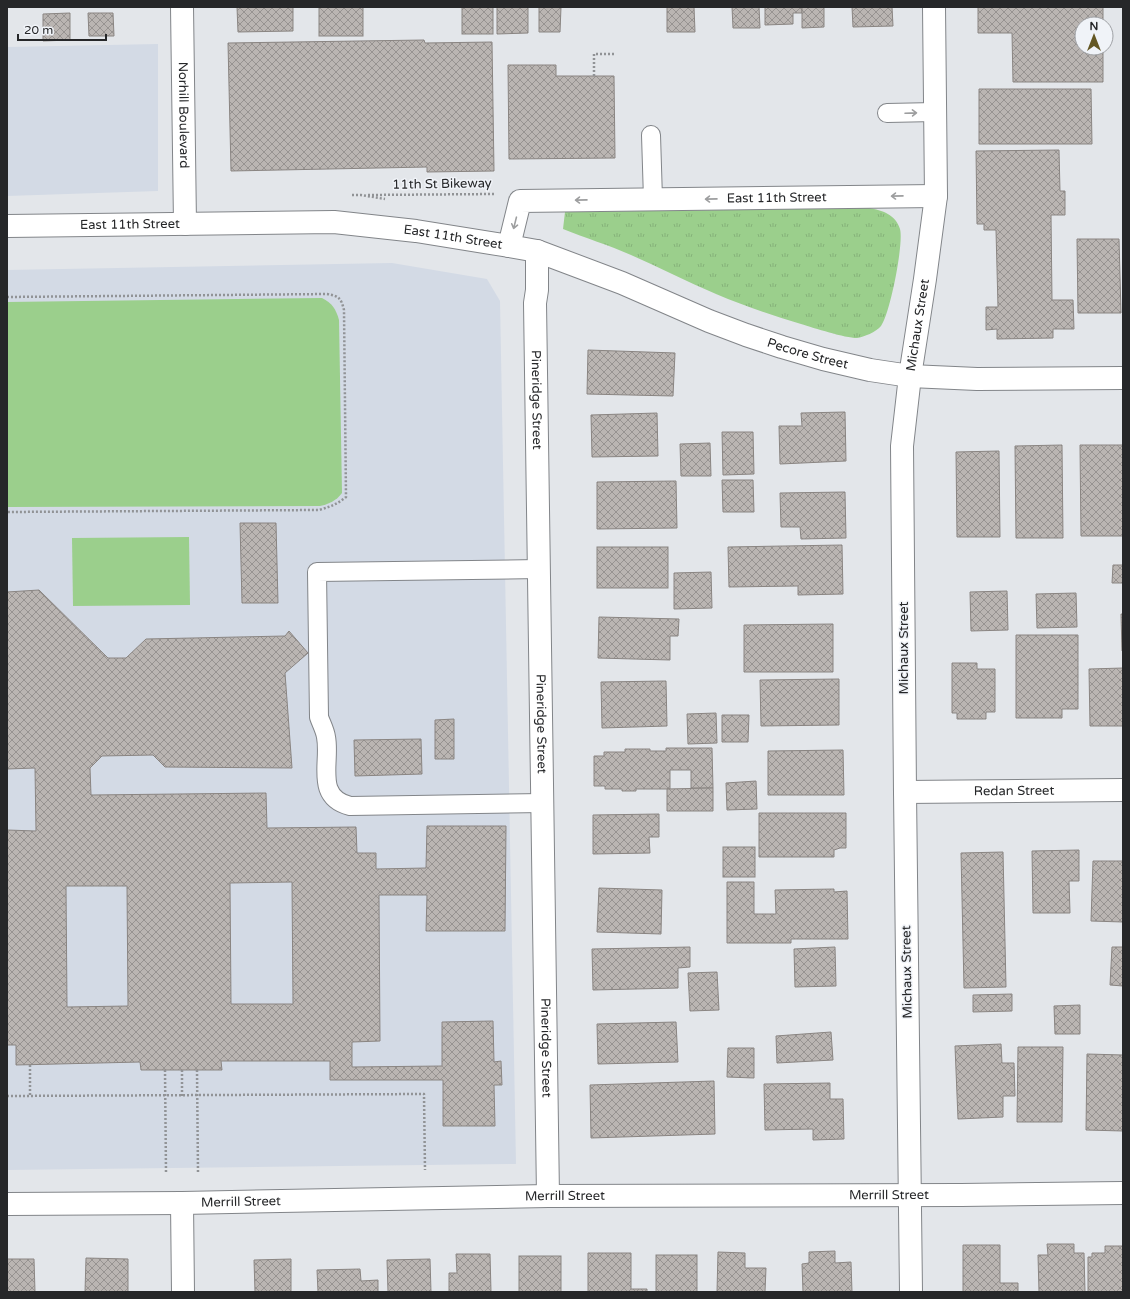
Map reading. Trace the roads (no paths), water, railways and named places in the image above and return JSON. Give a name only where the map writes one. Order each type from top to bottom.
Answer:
[{"type":"street","name":"Norhill Boulevard","points":[[182,7],[185,224]]},
{"type":"street","name":"Michaux Street","points":[[911,1292],[902,446],[910,376],[936,196],[934,7]]},
{"type":"street","name":"East 11th Street","points":[[7,226],[334,222],[416,231],[509,246],[520,201],[936,196]]},
{"type":"street","name":"Pecore Street","points":[[509,246],[536,251],[622,283],[709,321],[782,347],[823,359],[870,370],[910,376],[977,378],[1123,378]]},
{"type":"street","name":"Pineridge Street","points":[[536,251],[535,303],[548,1196]]},
{"type":"street","name":"Redan Street","points":[[905,792],[1123,790]]},
{"type":"street","name":"Merrill Street","points":[[7,1204],[182,1203],[548,1196],[1123,1193]]},
{"type":"street","points":[[182,1203],[183,1292]]},
{"type":"lane","points":[[887,113],[935,112]]},
{"type":"lane","points":[[651,136],[652,199]]},
{"type":"lane","points":[[539,569],[317,572],[319,717],[326,738],[327,784],[330,792],[342,804],[350,806],[543,803]]}]
